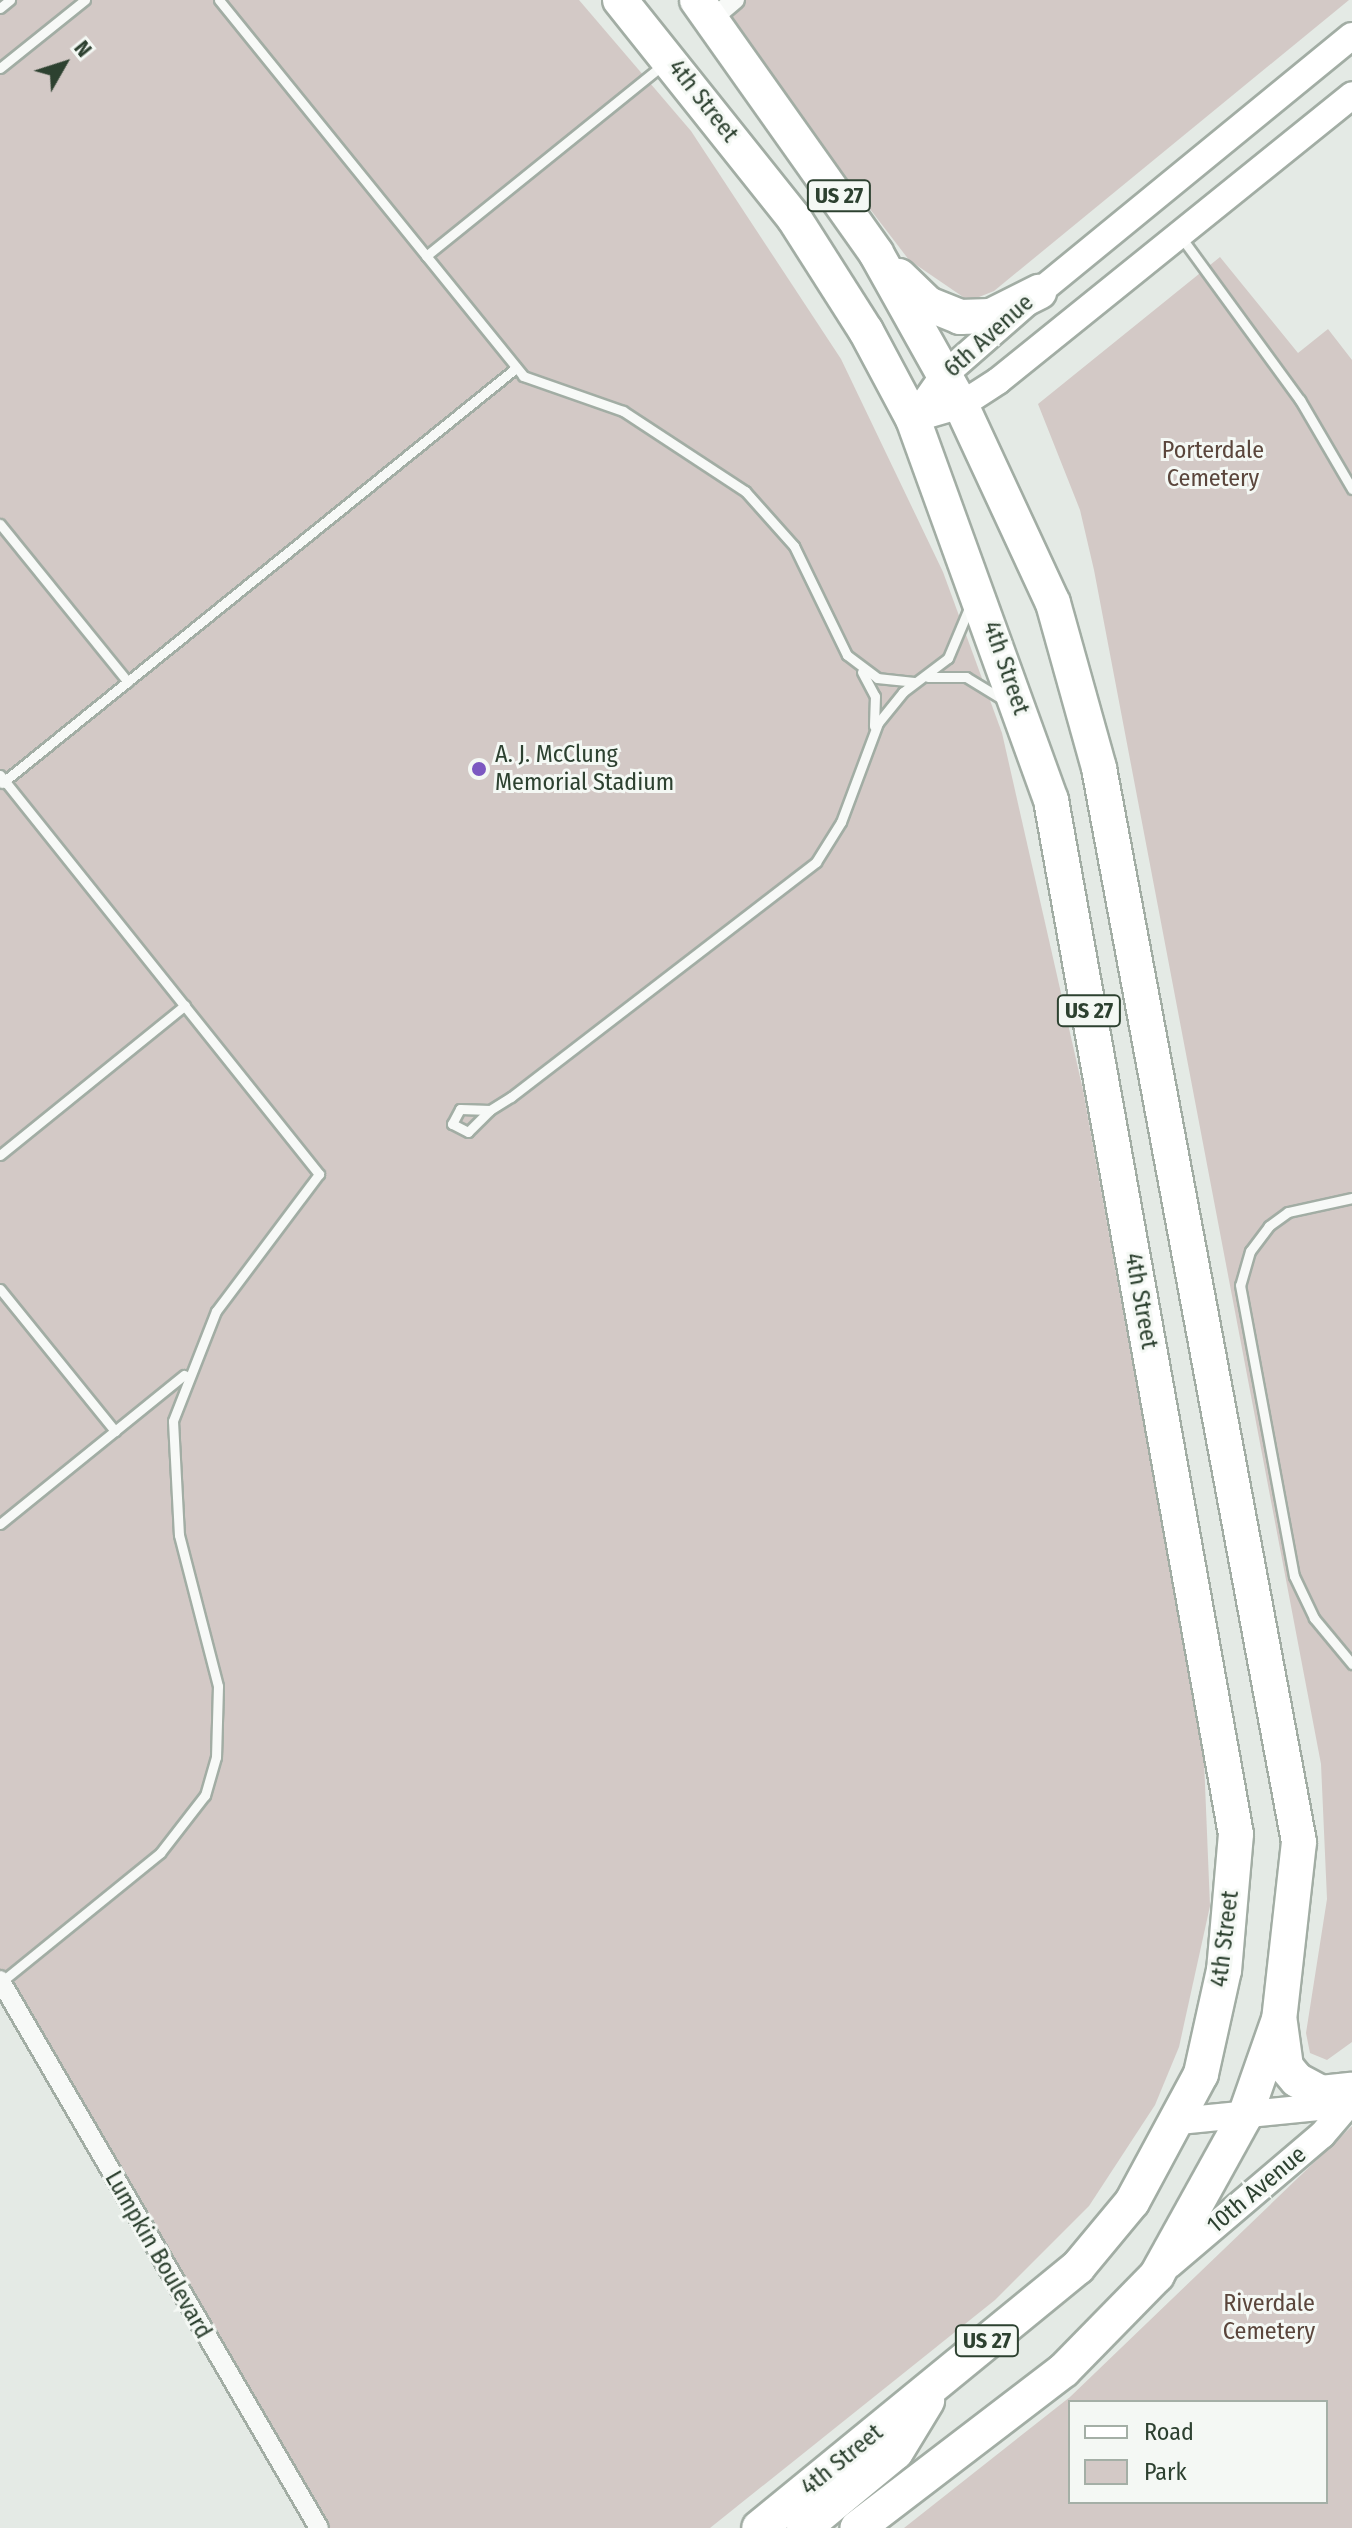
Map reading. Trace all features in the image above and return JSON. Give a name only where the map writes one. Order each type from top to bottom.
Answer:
[{"type":"highway","name":"4th Street","points":[[620,0],[794,218],[913,419],[973,575],[1051,800],[1229,1764],[1236,1834],[1224,1970],[1201,2074],[1179,2121],[1132,2202],[1078,2267],[759,2528]]},
{"type":"highway","name":"US 27","points":[[715,6],[876,253],[961,405],[1053,603],[1099,768],[1299,1842],[1279,2019],[1245,2116],[1157,2275],[1064,2370],[857,2528]]},
{"type":"highway","points":[[876,253],[928,304],[960,317],[991,316],[1039,292]]},
{"type":"highway","points":[[1279,2019],[1286,2067],[1297,2080],[1321,2093],[1352,2092]]},
{"type":"highway","points":[[804,2528],[896,2452],[940,2380]]},
{"type":"main road","name":"6th Avenue","points":[[913,419],[943,376],[1039,292],[1352,36]]},
{"type":"main road","name":"6th Avenue","points":[[913,419],[961,405],[1352,95]]},
{"type":"main road","name":"10th Avenue","points":[[1179,2121],[1328,2106],[1352,2092]]},
{"type":"main road","name":"10th Avenue","points":[[1157,2275],[1322,2135],[1352,2100]]},
{"type":"street","name":"Lumpkin Boulevard","points":[[0,1981],[319,2528]]},
{"type":"lane","points":[[0,8],[10,0]]},
{"type":"lane","points":[[0,68],[85,0]]},
{"type":"lane","points":[[219,0],[516,368],[534,383],[647,423],[745,491],[794,546],[875,696],[873,733],[841,822],[805,873],[490,1110]]},
{"type":"lane","points":[[426,256],[670,59]]},
{"type":"lane","points":[[1179,234],[1300,400],[1352,489]]},
{"type":"lane","points":[[0,1981],[174,1840],[210,1779],[218,1686],[171,1475],[173,1421],[186,1374],[236,1276],[319,1174],[2,780],[516,368]]},
{"type":"lane","points":[[0,524],[128,682]]},
{"type":"lane","points":[[873,733],[914,682],[924,677],[962,636],[973,575]]},
{"type":"lane","points":[[858,667],[888,681],[914,682]]},
{"type":"lane","points":[[924,677],[978,680],[1026,727]]},
{"type":"lane","points":[[0,1155],[185,1005]]},
{"type":"lane","points":[[1352,1198],[1288,1212],[1269,1226],[1250,1251],[1240,1285],[1294,1576],[1314,1618],[1352,1664]]},
{"type":"lane","points":[[0,1289],[115,1431]]},
{"type":"lane","points":[[0,1524],[186,1374]]},
{"type":"green space","points":[[0,0],[579,0],[691,131],[841,359],[943,572],[1002,733],[1083,1090],[1204,1760],[1210,1906],[1179,2047],[1155,2105],[1089,2206],[995,2300],[710,2528],[319,2528],[0,1980]]},
{"type":"green space","points":[[710,0],[1349,0],[994,291],[969,301],[909,260]]},
{"type":"green space","name":"Porterdale Cemetery","points":[[1220,257],[1298,353],[1328,329],[1352,360],[1352,2042],[1327,2060],[1310,2053],[1306,2033],[1327,1899],[1321,1764],[1094,570],[1080,510],[1038,404]]},
{"type":"green space","name":"Riverdale Cemetery","points":[[1352,2126],[1352,2528],[904,2528],[1070,2397]]},
{"type":"place","name":"A. J. McClung Memorial Stadium","points":[[479,769]]}]
